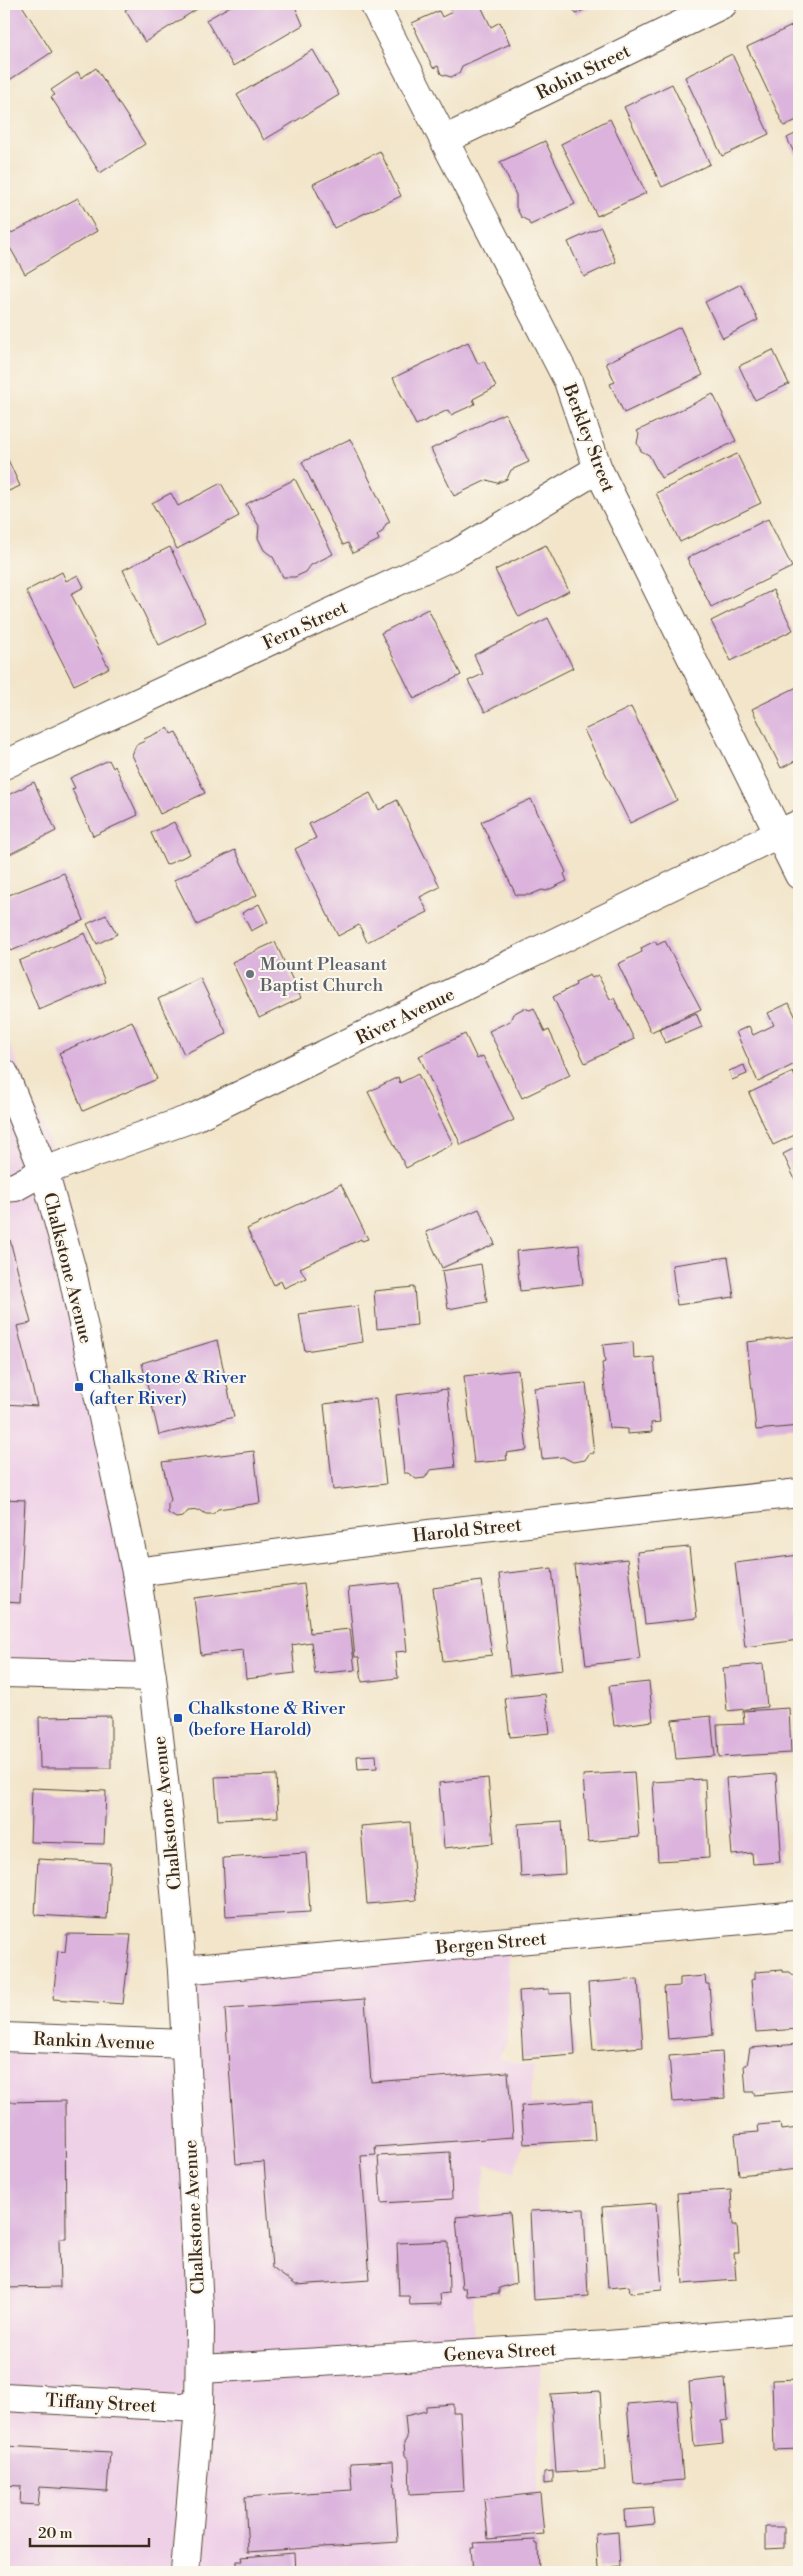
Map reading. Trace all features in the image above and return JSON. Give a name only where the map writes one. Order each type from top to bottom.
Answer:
[{"type":"street","name":"Berkley Street","points":[[374,4],[568,381],[598,469],[789,829],[799,875]]},
{"type":"street","name":"Robin Street","points":[[444,140],[723,4]]},
{"type":"street","name":"Fern Street","points":[[4,765],[452,556],[598,469]]},
{"type":"street","name":"River Avenue","points":[[4,1188],[14,1187],[44,1171],[195,1117],[789,829]]},
{"type":"street","name":"Chalkstone Avenue","points":[[4,1073],[44,1171],[71,1268],[136,1572],[152,1677],[169,1823],[182,1970],[201,2369],[185,2572]]},
{"type":"street","name":"Harold Street","points":[[136,1572],[429,1534],[799,1493]]},
{"type":"street","points":[[4,1673],[152,1677]]},
{"type":"street","name":"Bergen Street","points":[[182,1970],[799,1916]]},
{"type":"street","name":"Rankin Avenue","points":[[4,2037],[185,2044]]},
{"type":"street","name":"Geneva Street","points":[[201,2369],[608,2345],[799,2329]]},
{"type":"street","name":"Tiffany Street","points":[[4,2398],[199,2408]]},
{"type":"shaded area","points":[[4,1031],[62,1173],[151,1571],[159,1670],[4,1667]]},
{"type":"shaded area","points":[[509,1944],[507,2042],[498,2058],[534,2067],[528,2127],[514,2172],[486,2164],[479,2229],[470,2241],[475,2344],[541,2348],[534,2572],[4,2572],[4,2033],[182,2040],[195,1969]]},
{"type":"building","points":[[4,4],[21,4],[52,52],[8,81],[4,75]]},
{"type":"building","points":[[135,4],[205,4],[145,42],[125,10]]},
{"type":"building","points":[[234,4],[294,4],[303,25],[233,66],[206,20]]},
{"type":"building","points":[[449,4],[480,4],[491,27],[500,22],[510,44],[462,66],[459,73],[451,77],[441,74],[438,66],[433,68],[412,23],[439,11],[442,17],[452,12]]},
{"type":"building","points":[[571,4],[595,4],[576,14]]},
{"type":"building","points":[[796,24],[799,32],[799,119],[784,126],[747,47]]},
{"type":"building","points":[[313,50],[339,95],[264,140],[237,95]]},
{"type":"building","points":[[732,54],[769,134],[722,156],[685,77]]},
{"type":"building","points":[[96,68],[145,144],[100,173],[51,97],[55,95],[51,90],[78,72],[81,78]]},
{"type":"building","points":[[672,84],[710,164],[662,187],[624,107]]},
{"type":"building","points":[[610,119],[646,193],[597,216],[561,144]]},
{"type":"building","points":[[799,132],[799,163],[787,138]]},
{"type":"building","points":[[545,141],[575,204],[530,225],[528,221],[521,217],[516,207],[516,195],[500,162]]},
{"type":"building","points":[[380,151],[401,196],[334,228],[313,184]]},
{"type":"building","points":[[78,198],[97,231],[25,274],[4,237]]},
{"type":"building","points":[[601,227],[616,262],[584,277],[568,242]]},
{"type":"building","points":[[741,284],[758,320],[723,338],[705,302]]},
{"type":"building","points":[[680,327],[703,375],[624,413],[610,384],[615,382],[606,363]]},
{"type":"building","points":[[468,342],[478,364],[484,361],[496,387],[473,399],[475,404],[451,415],[448,410],[416,425],[393,378]]},
{"type":"building","points":[[773,350],[789,384],[755,400],[739,366]]},
{"type":"building","points":[[713,394],[736,441],[661,478],[649,455],[641,451],[637,443],[639,434],[637,431]]},
{"type":"building","points":[[505,413],[529,462],[511,470],[507,479],[497,483],[487,480],[454,496],[431,449]]},
{"type":"building","points":[[350,439],[390,522],[377,535],[379,540],[353,553],[348,543],[343,545],[302,462]]},
{"type":"building","points":[[4,451],[20,486],[4,493]]},
{"type":"building","points":[[737,454],[761,503],[680,542],[656,493]]},
{"type":"building","points":[[295,479],[333,554],[311,565],[306,572],[295,577],[283,577],[273,557],[264,550],[258,538],[259,526],[246,504]]},
{"type":"building","points":[[221,483],[239,516],[177,549],[152,503],[171,493],[178,506]]},
{"type":"building","points":[[768,519],[792,567],[711,607],[687,558]]},
{"type":"building","points":[[546,545],[569,591],[519,617],[495,570]]},
{"type":"building","points":[[170,547],[206,622],[159,645],[123,570]]},
{"type":"building","points":[[62,572],[66,581],[78,575],[84,587],[71,594],[109,668],[74,685],[26,591]]},
{"type":"building","points":[[773,590],[793,630],[731,661],[711,621]]},
{"type":"building","points":[[428,609],[461,675],[414,699],[381,633]]},
{"type":"building","points":[[548,618],[573,668],[485,712],[468,681],[483,674],[474,655]]},
{"type":"building","points":[[797,687],[799,692],[799,759],[781,768],[752,709]]},
{"type":"building","points":[[631,707],[677,800],[630,823],[584,730]]},
{"type":"building","points":[[168,728],[171,734],[176,732],[205,793],[160,814],[132,755],[136,745],[145,741],[144,739]]},
{"type":"building","points":[[109,760],[113,768],[115,766],[138,815],[93,836],[72,789],[75,788],[70,778]]},
{"type":"building","points":[[34,782],[56,831],[4,857],[4,797]]},
{"type":"building","points":[[370,793],[379,810],[397,800],[440,887],[420,897],[428,912],[367,942],[359,925],[338,936],[295,849],[316,838],[309,824]]},
{"type":"building","points":[[531,799],[566,872],[564,874],[567,881],[546,891],[542,890],[530,895],[516,895],[481,822]]},
{"type":"building","points":[[174,822],[190,854],[166,865],[151,833]]},
{"type":"building","points":[[235,850],[257,895],[197,925],[174,880]]},
{"type":"building","points":[[64,873],[84,920],[11,951],[4,933],[4,897]]},
{"type":"building","points":[[259,904],[268,922],[251,931],[242,913]]},
{"type":"building","points":[[106,915],[117,934],[97,944],[87,924]]},
{"type":"building","points":[[85,933],[105,982],[39,1010],[19,961]]},
{"type":"building","points":[[655,941],[657,945],[665,941],[701,1009],[651,1032],[618,964],[642,952],[641,948]]},
{"type":"building","points":[[275,942],[301,998],[259,1018],[232,962]]},
{"type":"building","points":[[590,975],[592,978],[598,975],[610,999],[614,998],[634,1039],[585,1063],[553,997],[576,985],[575,982]]},
{"type":"building","points":[[200,978],[227,1034],[184,1054],[158,999]]},
{"type":"building","points":[[789,1003],[799,1024],[799,1062],[758,1082],[736,1032],[749,1026],[753,1035],[774,1025],[768,1013]]},
{"type":"building","points":[[524,1008],[530,1010],[534,1008],[545,1032],[549,1030],[570,1075],[522,1098],[489,1031],[510,1021],[513,1014]]},
{"type":"building","points":[[696,1013],[702,1027],[665,1043],[659,1029]]},
{"type":"building","points":[[132,1021],[157,1079],[83,1111],[59,1053]]},
{"type":"building","points":[[465,1034],[477,1059],[483,1056],[514,1120],[461,1145],[419,1056]]},
{"type":"building","points":[[744,1065],[747,1074],[732,1080],[729,1071]]},
{"type":"building","points":[[793,1072],[795,1077],[799,1075],[799,1133],[773,1145],[749,1093]]},
{"type":"building","points":[[418,1074],[453,1144],[406,1168],[368,1092],[398,1077],[400,1083]]},
{"type":"building","points":[[799,1146],[799,1188],[783,1154]]},
{"type":"building","points":[[341,1184],[368,1239],[362,1241],[361,1239],[300,1268],[306,1278],[284,1288],[281,1281],[274,1285],[247,1229]]},
{"type":"building","points":[[479,1209],[495,1244],[442,1268],[426,1232]]},
{"type":"building","points":[[10,1240],[31,1323],[17,1326],[37,1406],[4,1404],[4,1241]]},
{"type":"building","points":[[579,1245],[583,1284],[520,1291],[516,1251]]},
{"type":"building","points":[[728,1257],[734,1297],[677,1305],[672,1265]]},
{"type":"building","points":[[481,1264],[487,1302],[448,1309],[442,1271]]},
{"type":"building","points":[[414,1287],[417,1325],[377,1329],[374,1291]]},
{"type":"building","points":[[358,1306],[363,1342],[305,1351],[299,1314]]},
{"type":"building","points":[[799,1336],[799,1426],[756,1430],[747,1342]]},
{"type":"building","points":[[217,1340],[234,1417],[159,1435],[142,1363]]},
{"type":"building","points":[[633,1342],[634,1359],[654,1357],[660,1422],[651,1423],[652,1432],[627,1434],[627,1429],[609,1428],[602,1363],[605,1362],[603,1345]]},
{"type":"building","points":[[518,1370],[527,1450],[506,1453],[507,1460],[474,1463],[464,1376]]},
{"type":"building","points":[[586,1383],[594,1453],[589,1454],[585,1460],[573,1462],[563,1457],[542,1459],[534,1388]]},
{"type":"building","points":[[447,1389],[455,1467],[430,1470],[425,1478],[416,1479],[408,1473],[404,1473],[396,1395]]},
{"type":"building","points":[[376,1398],[386,1484],[333,1490],[324,1404]]},
{"type":"building","points":[[254,1451],[260,1503],[218,1509],[213,1514],[206,1514],[200,1510],[188,1511],[183,1517],[176,1518],[168,1513],[168,1504],[171,1500],[162,1462]]},
{"type":"building","points":[[4,1499],[25,1500],[20,1603],[4,1602]]},
{"type":"building","points":[[689,1547],[697,1618],[645,1624],[637,1552]]},
{"type":"building","points":[[799,1555],[799,1640],[745,1647],[735,1563]]},
{"type":"building","points":[[627,1559],[640,1659],[586,1665],[574,1565]]},
{"type":"building","points":[[552,1568],[563,1670],[510,1676],[499,1574]]},
{"type":"building","points":[[481,1581],[492,1655],[443,1661],[433,1588]]},
{"type":"building","points":[[400,1583],[407,1651],[395,1652],[398,1678],[362,1682],[359,1657],[355,1657],[348,1588]]},
{"type":"building","points":[[304,1584],[310,1633],[350,1629],[355,1670],[315,1674],[311,1642],[292,1645],[295,1673],[246,1679],[243,1650],[201,1655],[194,1598]]},
{"type":"building","points":[[763,1664],[767,1707],[727,1711],[723,1668]]},
{"type":"building","points":[[649,1682],[653,1721],[614,1726],[609,1686]]},
{"type":"building","points":[[545,1694],[550,1733],[510,1737],[505,1698]]},
{"type":"building","points":[[789,1708],[791,1753],[719,1757],[717,1725],[744,1724],[743,1711]]},
{"type":"building","points":[[111,1716],[111,1768],[40,1768],[39,1717]]},
{"type":"building","points":[[711,1716],[715,1756],[676,1759],[672,1720]]},
{"type":"building","points":[[376,1755],[377,1768],[358,1769],[357,1756]]},
{"type":"building","points":[[634,1772],[639,1837],[588,1842],[583,1775]]},
{"type":"building","points":[[776,1774],[781,1850],[779,1850],[780,1862],[753,1864],[752,1853],[732,1855],[726,1778]]},
{"type":"building","points":[[276,1775],[278,1817],[218,1820],[215,1777]]},
{"type":"building","points":[[488,1778],[494,1843],[444,1848],[439,1783]]},
{"type":"building","points":[[705,1779],[709,1858],[658,1861],[653,1782]]},
{"type":"building","points":[[32,1788],[106,1791],[104,1844],[30,1842]]},
{"type":"building","points":[[562,1821],[565,1874],[521,1877],[518,1824]]},
{"type":"building","points":[[410,1822],[416,1900],[367,1904],[361,1826]]},
{"type":"building","points":[[306,1853],[310,1912],[226,1917],[223,1858]]},
{"type":"building","points":[[38,1859],[110,1863],[107,1919],[35,1915]]},
{"type":"building","points":[[67,1934],[131,1935],[123,2004],[53,1999],[58,1951],[65,1952]]},
{"type":"building","points":[[782,1970],[782,1972],[790,1972],[793,1976],[798,1976],[799,2029],[756,2032],[751,1980],[755,1979],[755,1972]]},
{"type":"building","points":[[705,1976],[706,1984],[709,1984],[713,2035],[668,2039],[664,1987],[680,1986],[680,1978]]},
{"type":"building","points":[[638,1979],[643,2047],[593,2051],[588,1983]]},
{"type":"building","points":[[549,1989],[549,1994],[571,1993],[575,2055],[523,2059],[519,1991]]},
{"type":"building","points":[[365,1999],[371,2082],[508,2072],[513,2137],[375,2147],[376,2155],[361,2156],[370,2280],[296,2285],[272,2268],[264,2162],[236,2164],[225,2009]]},
{"type":"building","points":[[799,2044],[799,2091],[754,2095],[754,2092],[746,2092],[744,2065],[747,2065],[750,2048]]},
{"type":"building","points":[[722,2052],[725,2098],[673,2102],[669,2056]]},
{"type":"building","points":[[65,2101],[66,2239],[59,2239],[60,2287],[4,2288],[4,2102]]},
{"type":"building","points":[[592,2101],[595,2140],[524,2144],[521,2106]]},
{"type":"building","points":[[780,2123],[781,2130],[799,2128],[799,2169],[739,2175],[735,2134],[759,2132],[758,2125]]},
{"type":"building","points":[[450,2152],[452,2199],[381,2203],[378,2156]]},
{"type":"building","points":[[731,2190],[733,2225],[737,2225],[739,2253],[734,2253],[736,2280],[683,2284],[677,2193]]},
{"type":"building","points":[[656,2203],[662,2290],[630,2293],[629,2286],[608,2288],[602,2207]]},
{"type":"building","points":[[584,2209],[588,2296],[534,2300],[530,2211]]},
{"type":"building","points":[[510,2212],[516,2283],[499,2288],[499,2293],[467,2296],[466,2288],[462,2288],[456,2217]]},
{"type":"building","points":[[448,2241],[449,2293],[440,2294],[441,2304],[410,2305],[409,2296],[399,2296],[397,2243]]},
{"type":"building","points":[[725,2378],[728,2420],[721,2421],[723,2443],[694,2446],[689,2382]]},
{"type":"building","points":[[799,2379],[799,2449],[774,2450],[772,2380]]},
{"type":"building","points":[[600,2391],[605,2470],[556,2473],[551,2394]]},
{"type":"building","points":[[677,2400],[683,2480],[634,2484],[627,2404]]},
{"type":"building","points":[[453,2404],[453,2412],[460,2412],[464,2491],[410,2494],[409,2460],[405,2455],[404,2443],[407,2438],[405,2416],[426,2411],[426,2406]]},
{"type":"building","points":[[6,2446],[110,2452],[107,2491],[40,2487],[38,2505],[20,2504],[21,2486],[4,2485]]},
{"type":"building","points":[[393,2461],[398,2542],[248,2552],[245,2497],[352,2490],[350,2463]]},
{"type":"building","points":[[553,2471],[553,2483],[544,2484],[544,2472]]},
{"type":"building","points":[[540,2493],[544,2534],[488,2539],[484,2499]]},
{"type":"building","points":[[653,2508],[655,2524],[625,2527],[624,2510]]},
{"type":"building","points":[[766,2527],[784,2527],[784,2548],[766,2549]]},
{"type":"building","points":[[618,2532],[620,2567],[598,2569],[596,2534]]},
{"type":"building","points":[[535,2540],[536,2544],[538,2544],[539,2572],[473,2572],[471,2548],[474,2548],[473,2543]]},
{"type":"building","points":[[294,2553],[295,2572],[237,2572],[237,2561],[243,2561],[242,2557]]},
{"type":"place","name":"Mount Pleasant Baptist Church","points":[[250,974]]},
{"type":"place","name":"Chalkstone & River (after River)","points":[[79,1387]]},
{"type":"place","name":"Chalkstone & River (before Harold)","points":[[178,1718]]}]
